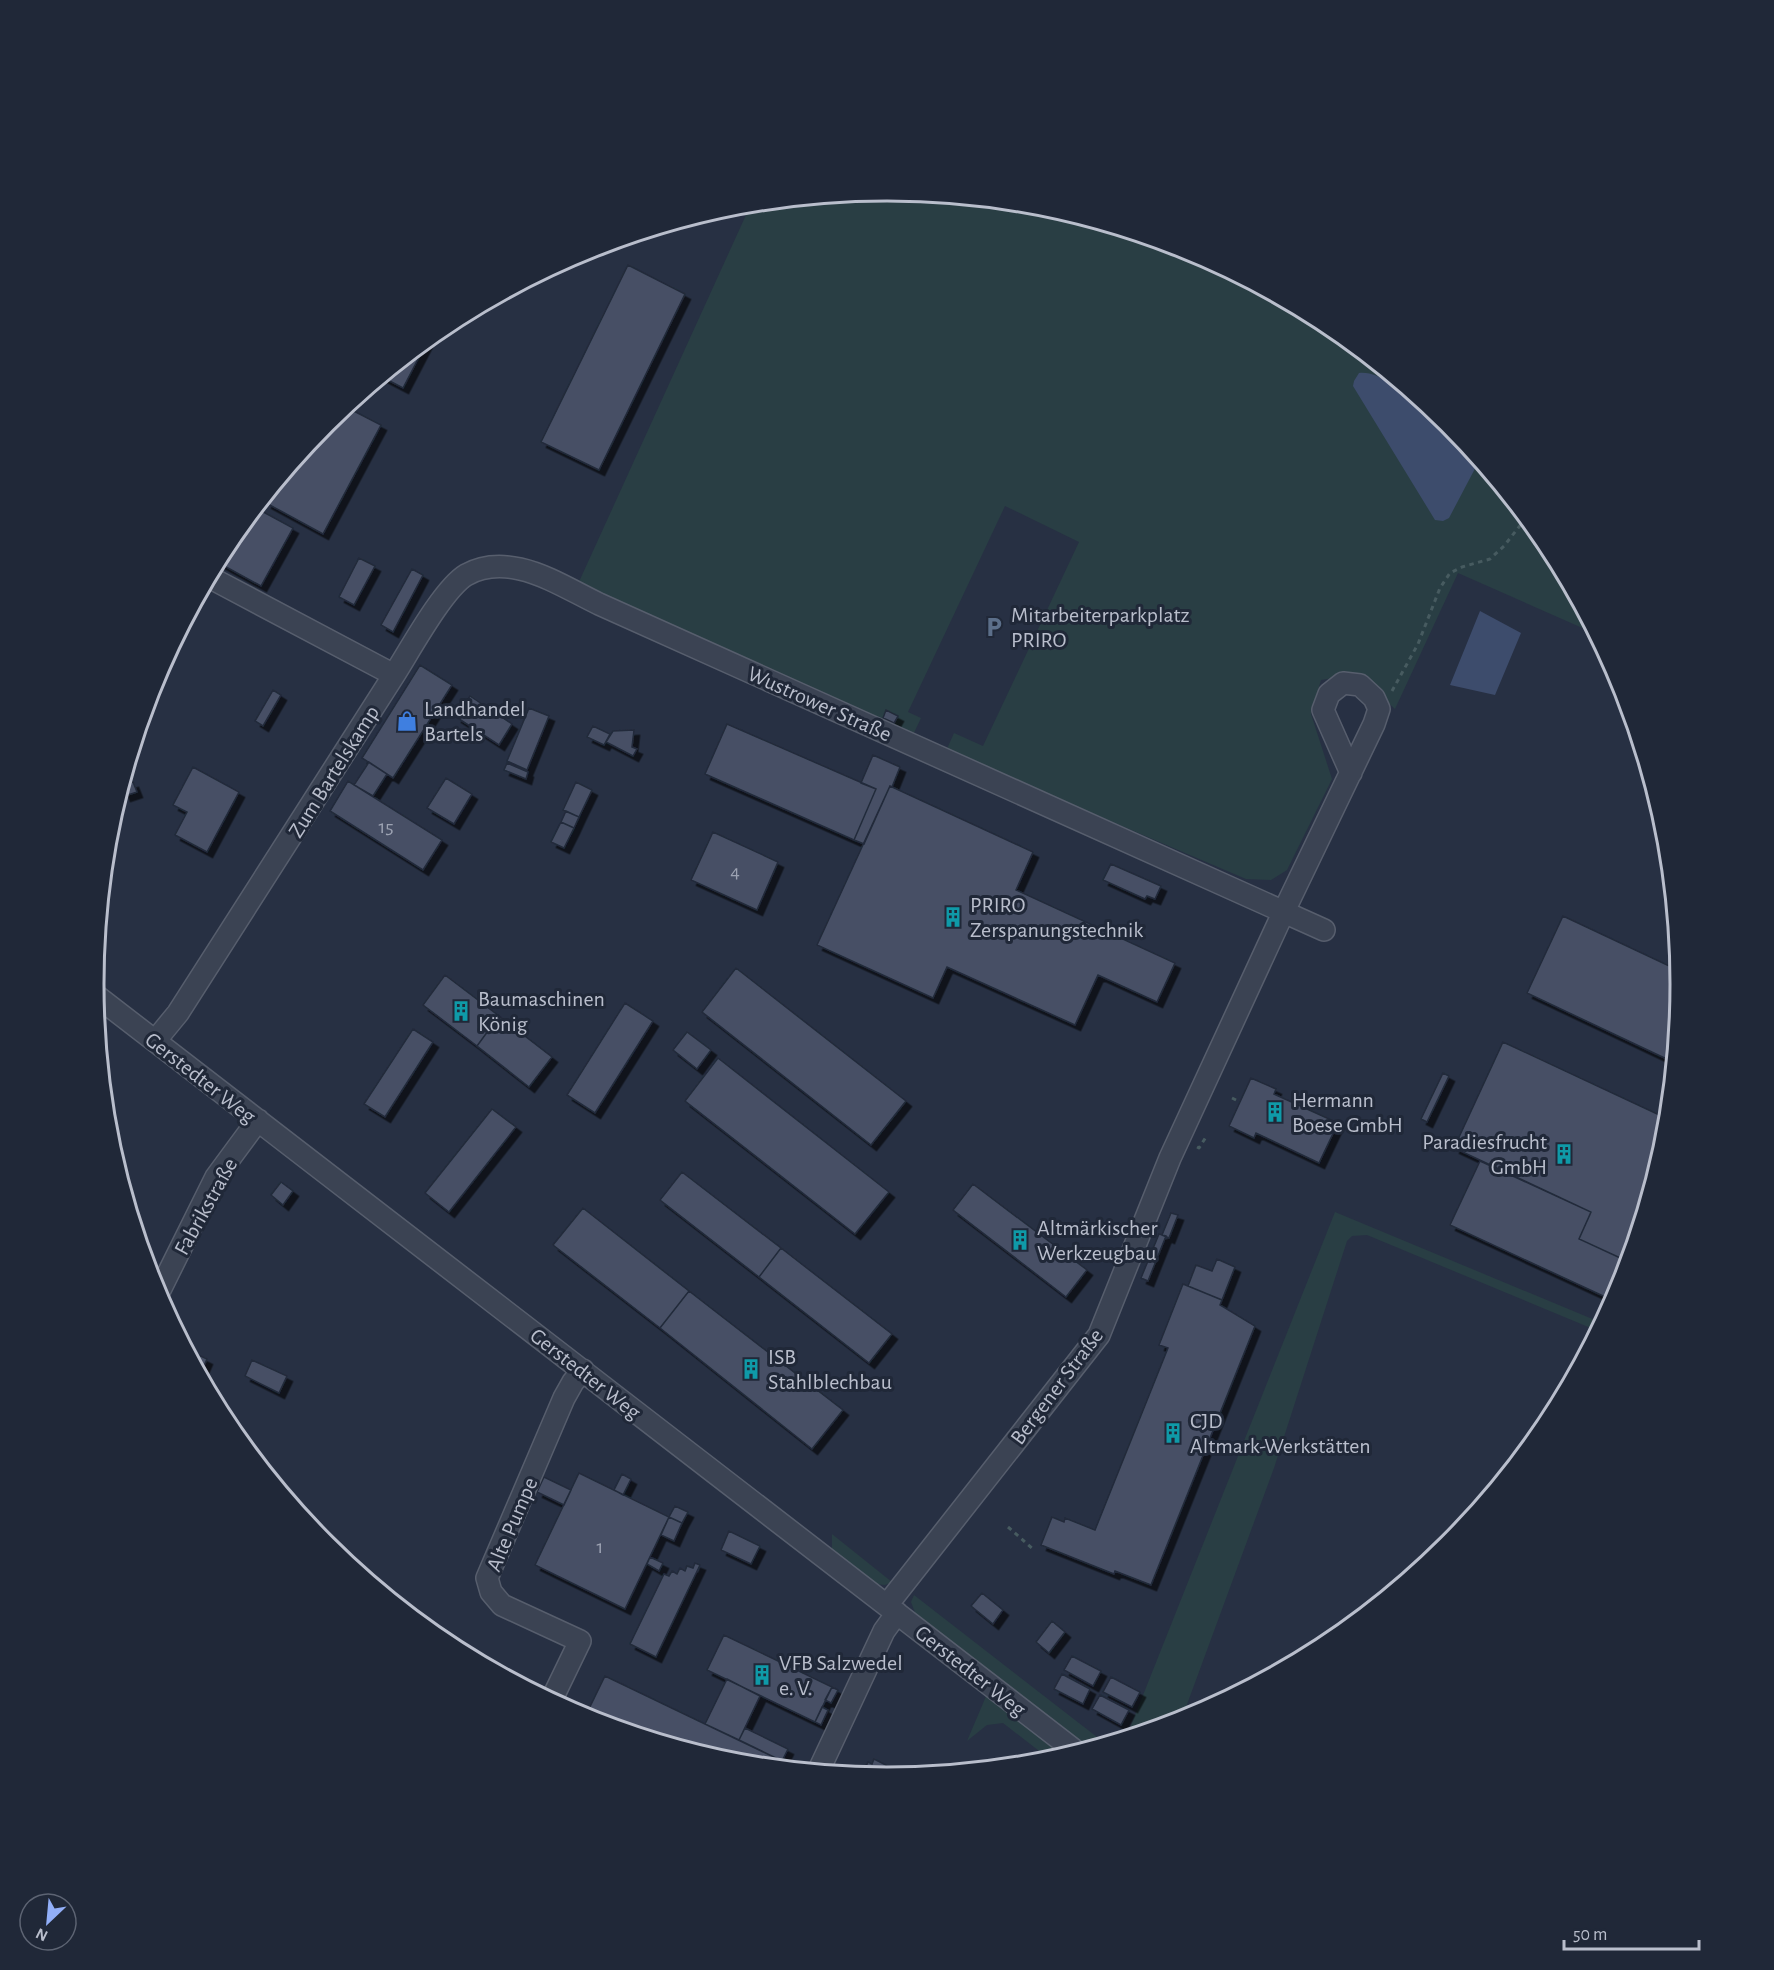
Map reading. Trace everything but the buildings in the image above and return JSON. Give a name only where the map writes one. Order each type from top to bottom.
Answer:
[{"type":"street","name":"Wustrower Straße","points":[[394,675],[454,585],[475,571],[489,567],[520,569],[1324,930]]},
{"type":"street","points":[[216,581],[394,675]]},
{"type":"street","name":"Zum Bartelskamp","points":[[155,1041],[178,1013],[394,675]]},
{"type":"street","name":"Bergener Straße","points":[[892,1609],[1099,1335],[1170,1158],[1284,911],[1351,774]]},
{"type":"street","name":"Gerstedter Weg","points":[[104,1002],[1070,1746]]},
{"type":"street","name":"Fabrikstraße","points":[[163,1284],[216,1177],[258,1120]]},
{"type":"street","name":"Alte Pumpe","points":[[554,1694],[580,1641],[502,1605],[491,1592],[487,1578],[564,1398],[583,1370]]},
{"type":"street","points":[[822,1766],[884,1632],[892,1609]]},
{"type":"path","points":[[1389,695],[1418,644],[1440,588],[1450,573],[1490,559],[1521,525]]},
{"type":"path","points":[[1232,1098],[1240,1102]]},
{"type":"path","points":[[1202,1146],[1206,1137]]},
{"type":"path","points":[[1008,1527],[1033,1549]]},
{"type":"green space","points":[[887,201],[938,203],[989,208],[1040,217],[1090,228],[1139,243],[1234,282],[1279,306],[1322,334],[1364,363],[1404,396],[1476,468],[1509,508],[1538,550],[1566,593],[1585,629],[1458,573],[1395,709],[1357,674],[1321,680],[1311,714],[1332,779],[1287,870],[1271,880],[1246,879],[946,751],[954,733],[983,746],[1079,542],[1005,506],[908,712],[921,718],[913,735],[578,584],[746,215],[836,203]]},
{"type":"green space","points":[[1335,1212],[1595,1320],[1592,1328],[1367,1235],[1352,1236],[1347,1241],[1274,1468],[1186,1710],[1129,1730]]},
{"type":"green space","points":[[832,1534],[892,1582],[885,1585],[875,1584],[832,1553]]},
{"type":"green space","points":[[914,1595],[1100,1739],[1080,1744],[916,1615],[911,1602]]},
{"type":"green space","points":[[987,1694],[1059,1749],[1041,1753],[1003,1723],[987,1725],[967,1741]]},
{"type":"water","points":[[1359,373],[1367,373],[1385,380],[1441,431],[1476,468],[1449,518],[1443,521],[1435,520],[1353,386]]},
{"type":"water","points":[[1480,611],[1521,633],[1495,695],[1450,685]]},
{"type":"place","name":"Mitarbeiterparkplatz PRIRO","points":[[994,627]]},
{"type":"place","name":"Landhandel Bartels","points":[[407,721]]},
{"type":"place","name":"PRIRO Zerspanungstechnik","points":[[953,917]]},
{"type":"place","name":"Baumaschinen König","points":[[461,1011]]},
{"type":"place","name":"Hermann Boese GmbH","points":[[1275,1112]]},
{"type":"place","name":"Paradiesfrucht GmbH","points":[[1564,1154]]},
{"type":"place","name":"Altmärkischer Werkzeugbau","points":[[1020,1240]]},
{"type":"place","name":"ISB Stahlblechbau","points":[[751,1369]]},
{"type":"place","name":"CJD Altmark-Werkstätten","points":[[1173,1433]]},
{"type":"place","name":"VFB Salzwedel e. V.","points":[[762,1675]]}]
